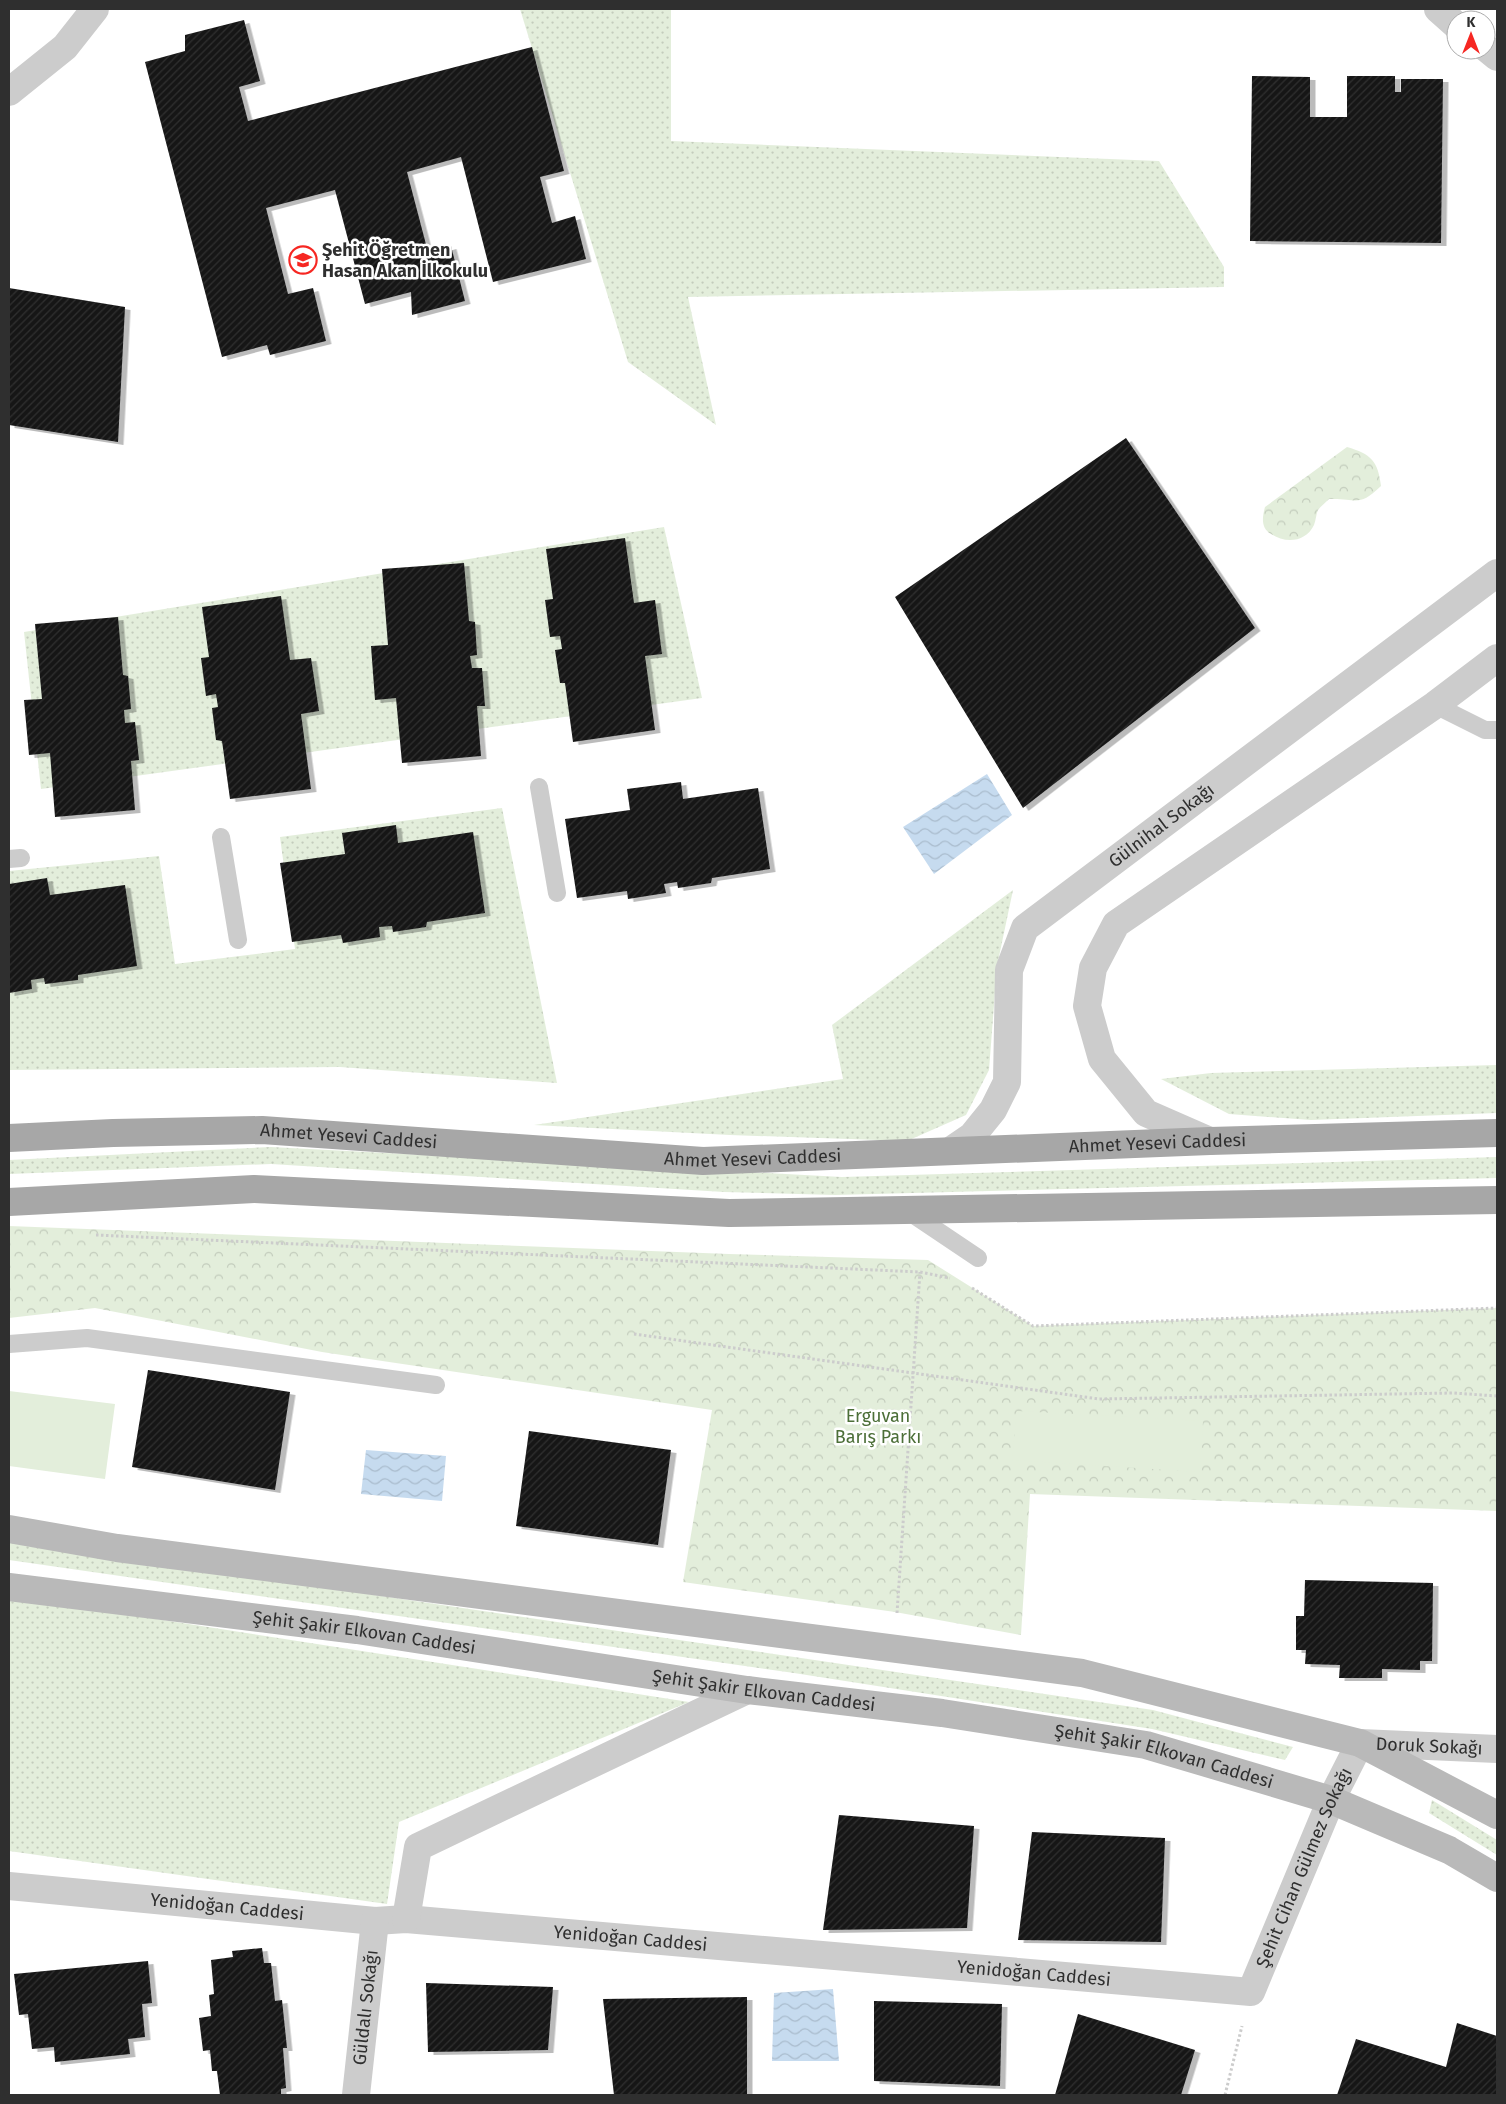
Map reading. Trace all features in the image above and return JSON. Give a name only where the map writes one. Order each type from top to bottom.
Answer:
[{"type":"main road","name":"Ahmet Yesevi Caddesi","points":[[9,1138],[113,1133],[262,1130],[704,1161],[1210,1141],[1497,1133]]},
{"type":"main road","points":[[9,1202],[254,1189],[729,1213],[1497,1200]]},
{"type":"street","points":[[9,92],[65,47],[95,9]]},
{"type":"street","name":"Gülnihal Sokağı","points":[[950,1151],[972,1136],[993,1110],[1007,1082],[1009,970],[1025,928],[1497,573]]},
{"type":"street","points":[[1210,1141],[1146,1113],[1102,1059],[1087,1006],[1093,968],[1116,924],[1435,705],[1497,658]]},
{"type":"street","points":[[9,1529],[117,1548],[1082,1673],[1360,1744],[1497,1815]]},
{"type":"street","name":"Şehit Şakir Elkovan Caddesi","points":[[9,1586],[357,1630],[747,1690],[942,1713],[1146,1745],[1331,1800],[1449,1850],[1497,1878]]},
{"type":"street","points":[[406,1919],[418,1847],[747,1690]]},
{"type":"street","name":"Doruk Sokağı","points":[[1360,1744],[1497,1749]]},
{"type":"street","name":"Şehit Cihan Gülmez Sokağı","points":[[1251,1992],[1331,1800],[1360,1744]]},
{"type":"street","name":"Yenidoğan Caddesi","points":[[9,1886],[375,1921],[406,1919],[1251,1992]]},
{"type":"street","name":"Güldalı Sokağı","points":[[356,2095],[375,1921]]},
{"type":"lane","points":[[1435,705],[1485,730],[1497,730]]},
{"type":"lane","points":[[539,786],[557,893]]},
{"type":"lane","points":[[220,837],[238,940]]},
{"type":"lane","points":[[908,1211],[978,1258]]},
{"type":"lane","points":[[9,1344],[87,1338],[436,1385]]},
{"type":"path","points":[[88,1235],[920,1272],[958,1280]]},
{"type":"path","points":[[895,1648],[915,1372],[920,1272]]},
{"type":"path","points":[[967,1285],[1033,1326],[1497,1308]]},
{"type":"path","points":[[634,1334],[1099,1399],[1453,1393],[1497,1396]]},
{"type":"path","points":[[1225,2095],[1251,1992]]},
{"type":"green space","points":[[520,9],[671,9],[671,141],[1159,161],[1224,267],[1224,287],[688,297],[716,425],[628,362]]},
{"type":"green space","points":[[1347,447],[1368,456],[1372,460],[1378,470],[1381,486],[1362,500],[1329,499],[1318,510],[1314,525],[1310,531],[1301,538],[1295,540],[1283,539],[1268,532],[1263,522],[1265,507]]},
{"type":"green space","points":[[664,527],[702,698],[41,789],[24,632]]},
{"type":"green space","points":[[502,808],[557,1083],[340,1067],[9,1070],[9,871],[159,856],[175,964],[295,949],[280,837]]},
{"type":"green space","points":[[1013,890],[997,966],[989,1070],[966,1115],[907,1141],[730,1135],[534,1125],[843,1079],[832,1025]]},
{"type":"green space","points":[[1497,1065],[1497,1113],[1311,1120],[1229,1114],[1161,1079],[1211,1073]]},
{"type":"green space","points":[[271,1147],[842,1177],[1497,1157],[1497,1178],[835,1195],[724,1192],[271,1164],[9,1174],[9,1160]]},
{"type":"green space","name":"Erguvan Barış Parkı","points":[[9,1226],[928,1260],[1033,1326],[1497,1308],[1497,1511],[1030,1494],[1021,1635],[895,1612],[683,1582],[712,1410],[322,1352],[95,1308],[9,1318]]},
{"type":"green space","points":[[9,1391],[115,1404],[105,1479],[9,1466]]},
{"type":"green space","points":[[1017,1411],[1203,1421],[1200,1472],[1012,1460]]},
{"type":"green space","points":[[9,1541],[1153,1710],[1293,1747],[1285,1760],[1152,1729],[794,1673],[9,1560]]},
{"type":"green space","points":[[9,1596],[689,1702],[399,1822],[387,1904],[9,1851]]},
{"type":"green space","points":[[1432,1800],[1497,1840],[1497,1855],[1429,1813]]},
{"type":"water","points":[[987,774],[1012,815],[934,874],[903,827]]},
{"type":"water","points":[[366,1450],[446,1456],[442,1501],[361,1494]]},
{"type":"water","points":[[833,1989],[839,2061],[772,2061],[774,1993]]},
{"type":"building","points":[[244,20],[260,81],[239,87],[248,121],[532,47],[564,171],[540,177],[552,223],[575,216],[586,259],[493,282],[461,157],[407,172],[428,252],[451,246],[465,301],[412,315],[411,292],[365,304],[335,190],[266,208],[288,294],[313,288],[326,341],[270,355],[267,345],[222,357],[145,62],[185,51],[185,35]]},
{"type":"building","points":[[1252,76],[1310,77],[1310,117],[1347,117],[1347,76],[1395,76],[1395,92],[1401,92],[1401,79],[1443,79],[1441,243],[1250,241]]},
{"type":"building","points":[[9,288],[125,307],[118,442],[9,425]]},
{"type":"building","points":[[1126,438],[1255,628],[1023,808],[895,597]]},
{"type":"building","points":[[625,538],[634,603],[655,600],[662,654],[645,656],[655,730],[573,742],[565,683],[560,683],[555,650],[562,649],[560,636],[550,637],[545,600],[553,599],[546,549]]},
{"type":"building","points":[[464,563],[469,621],[475,622],[477,655],[470,656],[472,668],[482,668],[485,706],[477,706],[481,756],[402,763],[396,698],[375,700],[371,646],[388,645],[382,569]]},
{"type":"building","points":[[281,596],[290,660],[311,658],[319,711],[301,714],[311,789],[230,799],[222,741],[216,740],[212,708],[218,707],[216,694],[206,696],[201,658],[209,657],[202,607]]},
{"type":"building","points":[[118,617],[123,675],[128,676],[131,709],[124,710],[125,723],[135,722],[139,760],[131,761],[135,810],[55,817],[50,753],[29,755],[24,700],[42,699],[35,624]]},
{"type":"building","points":[[681,782],[683,799],[758,788],[770,869],[712,878],[711,883],[678,888],[677,882],[664,884],[666,893],[628,899],[627,891],[577,898],[565,819],[630,810],[627,789]]},
{"type":"building","points":[[396,825],[398,843],[473,832],[485,913],[427,922],[426,927],[393,932],[392,926],[379,927],[380,937],[343,943],[341,935],[292,942],[280,863],[345,854],[342,833]]},
{"type":"building","points":[[47,878],[50,895],[125,885],[137,966],[78,975],[78,980],[45,984],[44,978],[31,980],[32,989],[9,993],[9,884]]},
{"type":"building","points":[[148,1370],[290,1392],[275,1490],[132,1467]]},
{"type":"building","points":[[529,1431],[671,1450],[658,1545],[516,1526]]},
{"type":"building","points":[[1305,1580],[1433,1583],[1432,1661],[1420,1661],[1420,1670],[1382,1669],[1382,1678],[1339,1678],[1340,1665],[1305,1664],[1306,1650],[1296,1650],[1296,1616],[1304,1616]]},
{"type":"building","points":[[839,1815],[974,1826],[967,1928],[823,1930]]},
{"type":"building","points":[[1032,1832],[1165,1838],[1161,1942],[1018,1940]]},
{"type":"building","points":[[262,1948],[264,1963],[271,1963],[275,2001],[282,2000],[287,2048],[283,2048],[286,2088],[281,2089],[281,2095],[220,2095],[217,2071],[212,2071],[210,2050],[203,2051],[199,2018],[211,2016],[209,1995],[214,1994],[211,1960],[233,1957],[232,1951]]},
{"type":"building","points":[[148,1961],[152,2003],[142,2004],[145,2037],[128,2039],[130,2054],[55,2062],[54,2047],[32,2049],[28,2014],[19,2015],[14,1974]]},
{"type":"building","points":[[426,1983],[553,1987],[548,2050],[428,2052]]},
{"type":"building","points":[[747,1997],[747,2095],[614,2095],[603,1999]]},
{"type":"building","points":[[874,2001],[1002,2004],[1000,2086],[874,2081]]},
{"type":"building","points":[[1078,2014],[1195,2050],[1181,2095],[1055,2095]]},
{"type":"building","points":[[1457,2023],[1497,2036],[1497,2095],[1337,2095],[1356,2039],[1446,2067]]},
{"type":"place","name":"Şehit Öğretmen Hasan Akan İlkokulu","points":[[303,260]]}]
